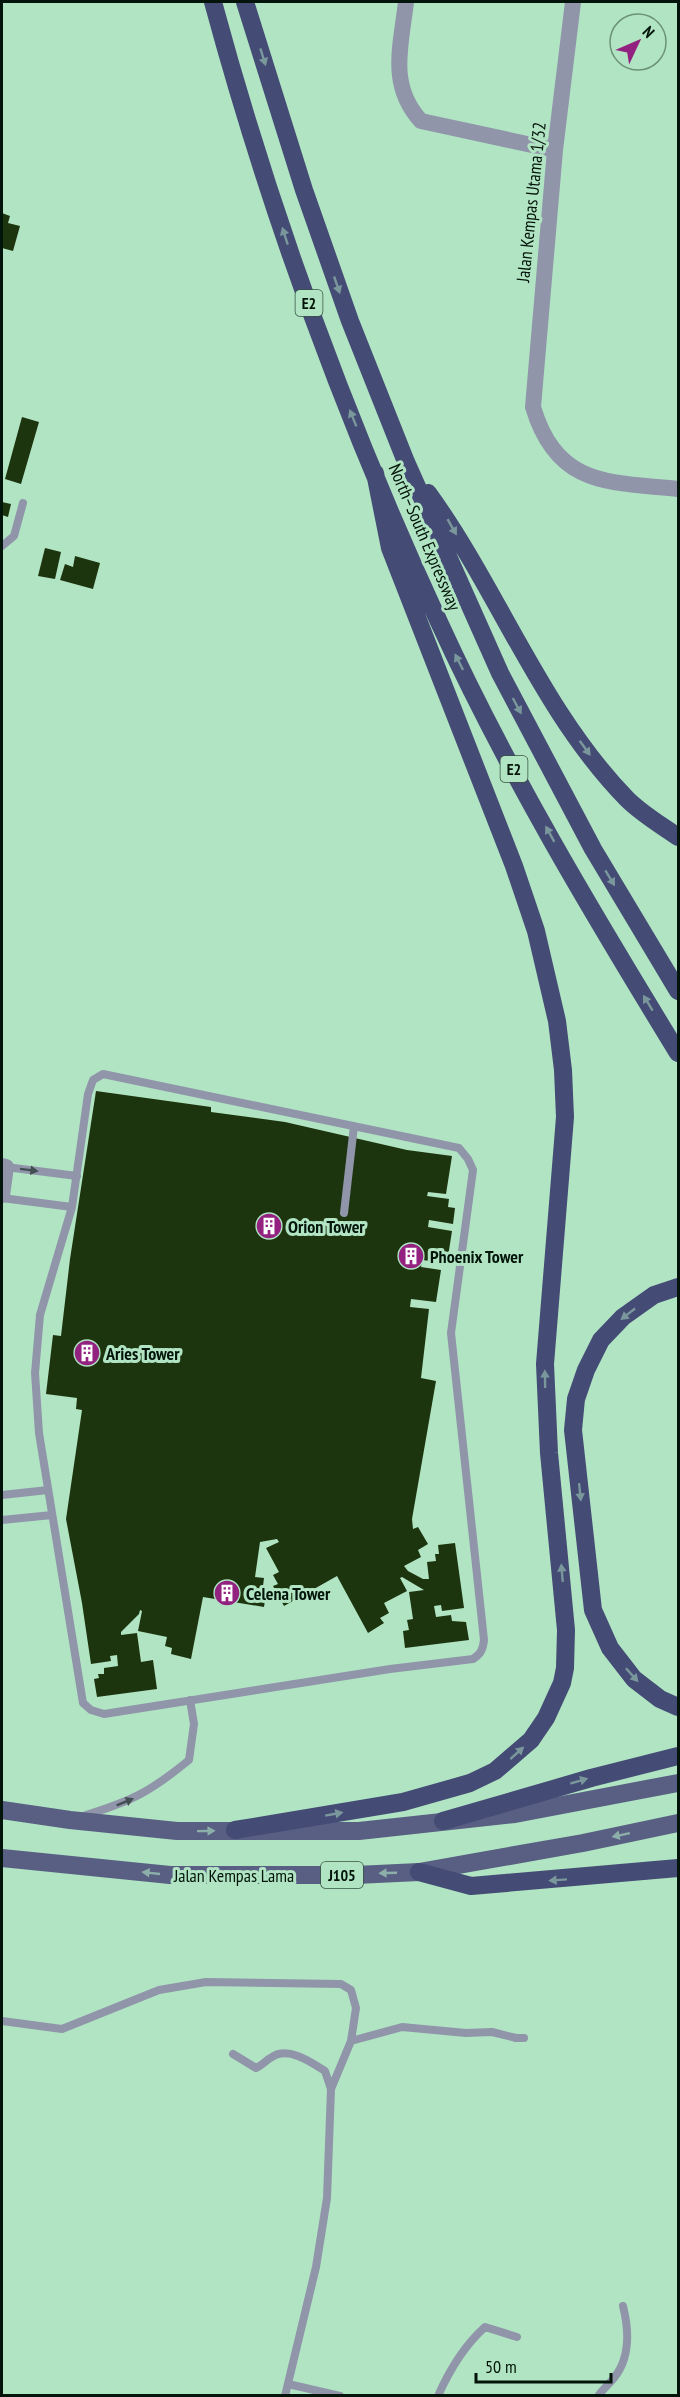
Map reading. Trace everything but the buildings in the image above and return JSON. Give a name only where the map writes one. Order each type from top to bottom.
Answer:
[{"type":"highway","name":"North–South Expressway","points":[[213,2],[231,69],[295,266],[375,473],[439,623],[504,751],[598,919],[678,1053]]},
{"type":"highway","name":"North–South Expressway","points":[[245,2],[304,190],[350,321],[406,462],[500,673],[593,849],[678,992]]},
{"type":"highway","points":[[406,462],[448,520],[542,684],[578,738],[603,772],[629,801],[678,837]]},
{"type":"highway","points":[[235,1830],[403,1802],[470,1783],[495,1771],[531,1740],[546,1718],[562,1683],[565,1668],[566,1630],[548,1442],[545,1364],[565,1117],[563,1070],[557,1021],[536,931],[514,866],[390,548],[375,473]]},
{"type":"highway","points":[[678,1287],[654,1295],[623,1317],[601,1340],[586,1370],[576,1399],[573,1430],[593,1610],[610,1648],[634,1679],[660,1699],[678,1707]]},
{"type":"highway","points":[[443,1821],[591,1778],[678,1756]]},
{"type":"highway","points":[[419,1872],[471,1886],[678,1868]]},
{"type":"main road","points":[[2,1810],[70,1820],[177,1831],[359,1831],[514,1814],[678,1783]]},
{"type":"main road","name":"Jalan Kempas Lama","points":[[2,1858],[170,1875],[356,1875],[419,1872],[583,1843],[678,1823]]},
{"type":"street","points":[[406,2],[398,72],[411,111],[421,121],[555,150]]},
{"type":"street","name":"Jalan Kempas Utama 1/32","points":[[573,2],[555,150],[533,407],[538,424],[549,443],[565,461],[582,474],[603,482],[678,489]]},
{"type":"street","points":[[2,1197],[4,1166]]},
{"type":"lane","points":[[2,546],[14,536],[23,503]]},
{"type":"lane","points":[[103,1074],[354,1126],[459,1148],[473,1170],[451,1333],[483,1647],[479,1655],[473,1659],[104,1714],[92,1710],[83,1703],[52,1515],[39,1433],[36,1361],[40,1315],[72,1207],[88,1094],[93,1080],[103,1074]]},
{"type":"lane","points":[[344,1213],[354,1126]]},
{"type":"lane","points":[[4,1166],[77,1176]]},
{"type":"lane","points":[[2,1197],[72,1207]]},
{"type":"lane","points":[[2,1495],[48,1490]]},
{"type":"lane","points":[[2,1520],[52,1515]]},
{"type":"lane","points":[[70,1820],[143,1795],[189,1760],[194,1724],[190,1700]]},
{"type":"lane","points":[[2,2021],[62,2029],[159,1989],[206,1982],[341,1984],[351,1990],[356,2008],[351,2042],[331,2089]]},
{"type":"lane","points":[[351,2042],[402,2027],[492,2032],[524,2038]]},
{"type":"lane","points":[[233,2054],[256,2068],[265,2064],[272,2056],[285,2052],[325,2071],[331,2089],[327,2198],[316,2267],[285,2396]]},
{"type":"lane","points":[[598,2396],[621,2367],[628,2341],[628,2323],[623,2306]]},
{"type":"lane","points":[[438,2396],[458,2360],[474,2337],[485,2327],[518,2337]]},
{"type":"lane","points":[[288,2384],[340,2396]]},
{"type":"place","name":"Orion Tower","points":[[269,1226]]},
{"type":"place","name":"Phoenix Tower","points":[[411,1256]]},
{"type":"place","name":"Aries Tower","points":[[87,1353]]},
{"type":"place","name":"Celena Tower","points":[[227,1593]]}]
